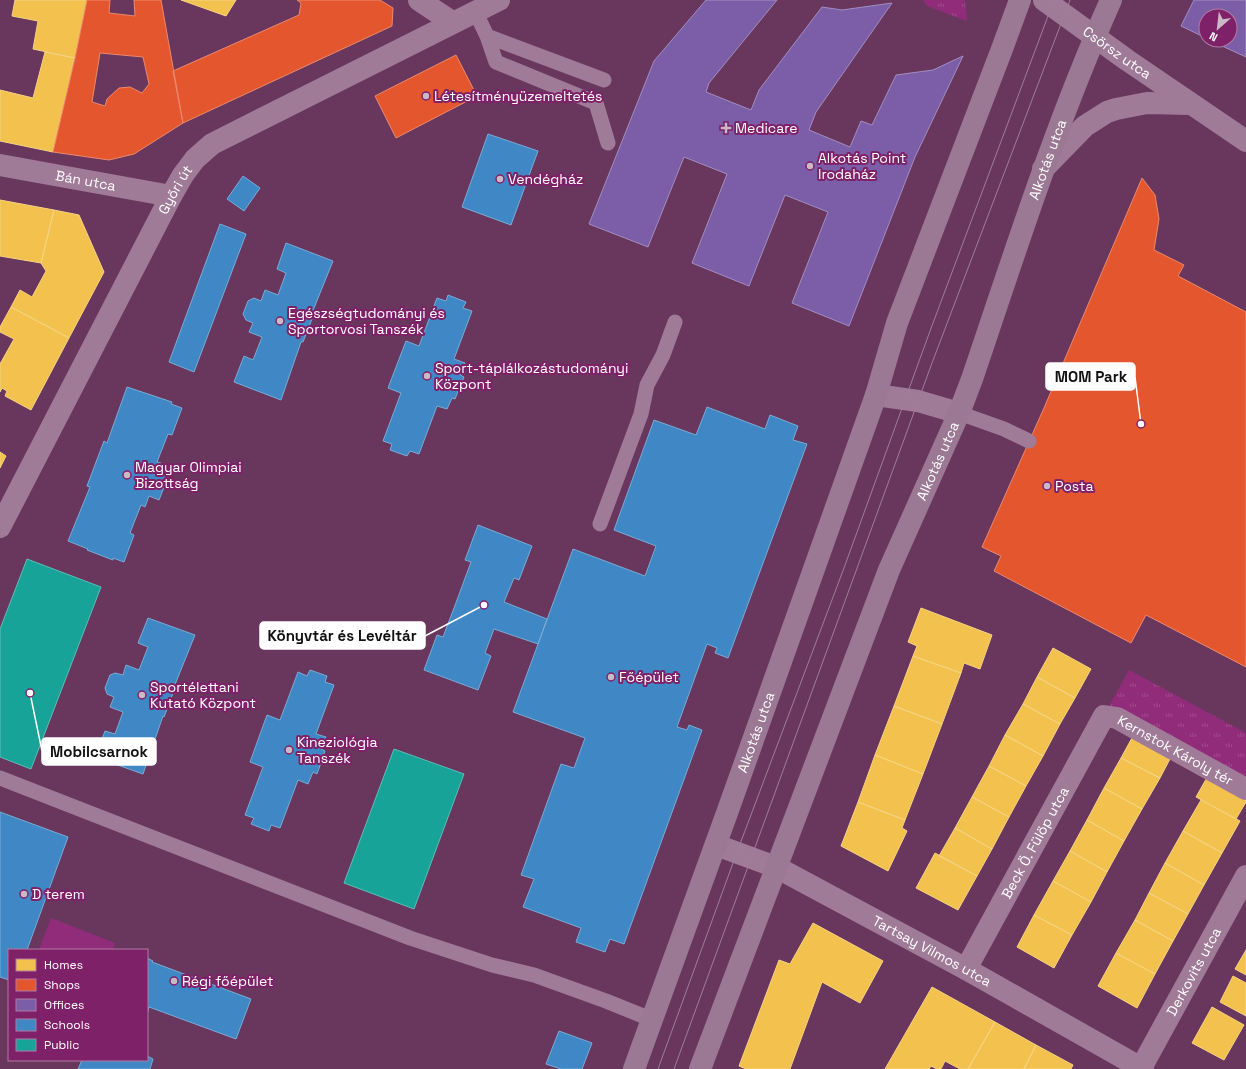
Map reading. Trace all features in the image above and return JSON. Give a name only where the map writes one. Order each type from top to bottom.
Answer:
[{"type":"main road","name":"Alkotás utca","points":[[634,1069],[716,845],[876,395],[897,323],[1000,57],[1020,0]]},
{"type":"main road","name":"Alkotás utca","points":[[700,1069],[889,570],[959,413],[972,379],[1043,169],[1094,37],[1111,0]]},
{"type":"street","points":[[419,0],[452,22]]},
{"type":"street","name":"Győri út","points":[[0,527],[171,196],[183,175],[195,159],[212,144],[498,0]]},
{"type":"street","name":"Csörsz utca","points":[[1044,0],[1094,37],[1246,141]]},
{"type":"street","name":"Csörsz utca","points":[[1043,169],[1085,126],[1107,112],[1147,103],[1191,104]]},
{"type":"street","name":"Bán utca","points":[[0,165],[171,196]]},
{"type":"street","name":"Alkotás utca","points":[[876,395],[918,401],[959,413]]},
{"type":"street","name":"Kernstok Károly tér","points":[[1104,716],[1118,718],[1246,790]]},
{"type":"street","name":"Beck Ö. Fülöp utca","points":[[966,969],[1104,716]]},
{"type":"street","name":"Tartsay Vilmos utca","points":[[716,845],[776,868],[966,969],[1142,1069]]},
{"type":"street","name":"Derkovits utca","points":[[1142,1069],[1246,876]]},
{"type":"lane","points":[[475,12],[487,36],[496,62],[596,104],[608,143]]},
{"type":"lane","points":[[487,36],[604,80]]},
{"type":"lane","points":[[600,524],[641,414],[647,385],[663,355],[675,322]]},
{"type":"lane","points":[[959,413],[1004,429],[1029,441]]},
{"type":"lane","points":[[0,778],[410,938],[492,965],[534,975],[653,1020]]},
{"type":"green space","points":[[923,0],[965,0],[967,21],[927,6]]},
{"type":"green space","points":[[1129,670],[1246,733],[1246,785],[1107,710]]},
{"type":"green space","points":[[51,918],[115,943],[113,949],[39,949]]},
{"type":"building: Homes","points":[[15,0],[87,0],[75,58],[33,49],[38,21],[12,16]]},
{"type":"building: Homes","points":[[181,0],[236,0],[226,16]]},
{"type":"building: Homes","points":[[45,52],[75,58],[53,152],[0,141],[0,90],[33,98]]},
{"type":"building: Homes","points":[[0,200],[54,210],[41,263],[0,256]]},
{"type":"building: Homes","points":[[54,210],[79,215],[104,272],[69,338],[11,307],[20,290],[32,297],[46,271],[41,263]]},
{"type":"building: Homes","points":[[11,307],[69,338],[31,410],[5,396],[7,391],[2,388],[0,392],[0,364],[14,339],[0,332],[0,327]]},
{"type":"building: Homes","points":[[0,452],[6,456],[0,468]]},
{"type":"building: Homes","points":[[921,608],[992,635],[980,669],[964,663],[961,673],[913,656],[917,646],[908,642]]},
{"type":"building: Homes","points":[[1053,648],[1091,669],[1075,698],[1037,677]]},
{"type":"building: Homes","points":[[913,656],[961,673],[942,724],[894,706]]},
{"type":"building: Homes","points":[[1037,677],[1075,698],[1060,724],[1023,704]]},
{"type":"building: Homes","points":[[1023,704],[1060,724],[1043,756],[1005,735]]},
{"type":"building: Homes","points":[[894,706],[942,724],[923,774],[875,755]]},
{"type":"building: Homes","points":[[1005,735],[1043,756],[1026,786],[989,766]]},
{"type":"building: Homes","points":[[1133,736],[1171,757],[1160,778],[1121,758]]},
{"type":"building: Homes","points":[[875,755],[923,774],[905,820],[858,802]]},
{"type":"building: Homes","points":[[1121,758],[1160,778],[1142,809],[1104,788]]},
{"type":"building: Homes","points":[[989,766],[1026,786],[1009,817],[972,797]]},
{"type":"building: Homes","points":[[1209,774],[1246,794],[1246,802],[1236,819],[1196,797]]},
{"type":"building: Homes","points":[[1104,788],[1142,809],[1124,841],[1087,820]]},
{"type":"building: Homes","points":[[972,797],[1009,817],[992,849],[955,828]]},
{"type":"building: Homes","points":[[1201,800],[1240,821],[1222,853],[1183,831]]},
{"type":"building: Homes","points":[[858,802],[905,820],[902,828],[907,831],[888,871],[841,846]]},
{"type":"building: Homes","points":[[1087,820],[1124,841],[1107,872],[1070,851]]},
{"type":"building: Homes","points":[[955,828],[992,849],[977,876],[939,856]]},
{"type":"building: Homes","points":[[1183,831],[1222,853],[1204,885],[1165,863]]},
{"type":"building: Homes","points":[[1070,851],[1107,872],[1091,902],[1053,881]]},
{"type":"building: Homes","points":[[935,853],[977,876],[958,910],[916,888]]},
{"type":"building: Homes","points":[[1165,863],[1204,885],[1188,914],[1149,893]]},
{"type":"building: Homes","points":[[1053,881],[1091,902],[1072,935],[1034,915]]},
{"type":"building: Homes","points":[[1149,893],[1188,914],[1173,941],[1135,920]]},
{"type":"building: Homes","points":[[1034,915],[1072,935],[1054,968],[1017,947]]},
{"type":"building: Homes","points":[[1135,920],[1173,941],[1155,974],[1116,953]]},
{"type":"building: Homes","points":[[813,923],[883,961],[860,1003],[822,982],[790,1069],[746,1069],[739,1066],[779,960],[790,964]]},
{"type":"building: Homes","points":[[1246,950],[1246,975],[1235,969]]},
{"type":"building: Homes","points":[[1116,953],[1155,974],[1137,1008],[1098,986]]},
{"type":"building: Homes","points":[[1233,976],[1246,983],[1246,1016],[1220,1002]]},
{"type":"building: Homes","points":[[932,987],[995,1022],[968,1069],[960,1069],[945,1061],[941,1069],[931,1066],[929,1069],[885,1069]]},
{"type":"building: Homes","points":[[1212,1007],[1244,1025],[1224,1060],[1192,1043]]},
{"type":"building: Homes","points":[[995,1022],[1036,1045],[1024,1069],[968,1069]]},
{"type":"building: Homes","points":[[1036,1045],[1073,1065],[1071,1069],[1024,1069]]},
{"type":"building: Shops","points":[[87,0],[110,0],[109,13],[135,16],[134,0],[161,0],[183,123],[134,154],[109,160],[53,152]],"holes":[[[100,53],[143,57],[149,84],[142,93],[130,87],[119,88],[107,99],[105,106],[92,102]]]},
{"type":"building: Shops","points":[[297,0],[380,0],[393,8],[392,26],[183,123],[173,71],[299,15],[301,3]]},
{"type":"building: Shops","name":"Létesítményüzemeltetés","points":[[456,55],[477,96],[396,138],[375,96]]},
{"type":"building: Shops","points":[[1142,178],[1155,195],[1159,219],[1154,250],[1184,265],[1178,276],[1246,312],[1246,667],[1146,615],[1131,643],[994,571],[1001,556],[982,547],[1044,408]]},
{"type":"building: Offices","name":"Alkotás Point Irodaház","points":[[706,0],[777,0],[709,83],[706,92],[751,110],[759,90],[822,7],[842,10],[892,3],[816,112],[809,130],[850,147],[861,121],[872,125],[896,75],[933,70],[963,56],[915,157],[849,326],[792,303],[828,212],[785,195],[749,286],[692,263],[727,174],[684,157],[648,247],[589,224],[654,61]]},
{"type":"building: Offices","points":[[1194,0],[1246,0],[1246,57],[1226,48],[1238,48],[1238,8],[1198,8],[1198,34],[1181,26]]},
{"type":"building: Schools","name":"Vendégház","points":[[488,134],[538,151],[511,225],[462,207]]},
{"type":"building: Schools","points":[[243,176],[260,188],[244,211],[227,199]]},
{"type":"building: Schools","points":[[220,224],[246,234],[194,372],[169,362]]},
{"type":"building: Schools","name":"Egészségtudományi és Sportorvosi Tanszék","points":[[286,243],[333,261],[310,318],[312,319],[303,342],[301,342],[281,400],[234,382],[244,356],[253,360],[262,337],[249,332],[253,323],[246,320],[243,314],[248,301],[254,298],[261,301],[265,290],[278,295],[286,273],[277,269]]},
{"type":"building: Schools","name":"Sport-táplálkozástudományi Központ","points":[[448,295],[466,302],[463,308],[472,311],[454,359],[465,363],[460,375],[464,377],[455,399],[452,398],[447,409],[437,406],[419,454],[410,451],[407,456],[390,450],[392,444],[383,441],[401,393],[388,388],[406,341],[419,346],[437,298],[446,301]]},
{"type":"building: Schools","name":"Magyar Olimpiai Bizottság","points":[[127,387],[172,402],[171,404],[182,408],[172,435],[168,434],[157,462],[161,463],[157,473],[168,477],[159,500],[149,496],[145,507],[141,505],[130,533],[134,535],[124,562],[113,558],[113,560],[68,541],[90,487],[87,486],[104,441],[107,443]]},
{"type":"building: Schools","name":"Főépület","points":[[707,407],[765,429],[770,415],[798,426],[793,440],[807,444],[728,658],[715,653],[717,648],[707,644],[677,727],[687,730],[689,725],[702,730],[624,944],[610,939],[605,952],[576,942],[581,928],[523,907],[534,879],[521,875],[561,764],[574,768],[585,738],[513,712],[573,549],[645,576],[656,546],[614,530],[654,420],[696,435]]},
{"type":"building: Schools","points":[[478,525],[532,546],[519,580],[514,578],[504,602],[547,619],[538,644],[494,629],[485,653],[491,656],[478,690],[424,670],[437,635],[443,637],[457,600],[471,562],[465,560]]},
{"type":"building: Schools","name":"Sportélettani Kutató Központ","points":[[148,618],[195,635],[172,692],[173,693],[164,717],[163,716],[143,774],[95,757],[105,731],[115,734],[123,712],[110,707],[114,697],[107,694],[105,688],[110,675],[115,673],[123,675],[126,665],[139,670],[148,647],[138,643]]},
{"type":"building: Schools","name":"Kineziológia Tanszék","points":[[310,670],[327,676],[325,682],[334,685],[316,734],[326,737],[321,749],[325,751],[317,774],[313,772],[308,784],[298,780],[280,828],[271,825],[269,831],[251,824],[254,818],[245,815],[263,767],[250,762],[267,715],[280,720],[298,672],[307,676]]},
{"type":"building: Schools","name":"D terem","points":[[0,812],[68,837],[27,949],[8,949],[8,980],[0,977]]},
{"type":"building: Schools","name":"Régi főépület","points":[[148,958],[153,961],[152,962],[251,999],[236,1039],[149,1007],[148,1010]]},
{"type":"building: Schools","points":[[559,1031],[592,1043],[582,1069],[561,1069],[546,1064]]},
{"type":"building: Schools","points":[[148,1056],[153,1059],[150,1069],[78,1069],[82,1061],[148,1061]]},
{"type":"building: Public","points":[[27,559],[101,587],[31,769],[0,757],[0,629]]},
{"type":"building: Public","points":[[394,749],[464,774],[414,909],[344,883]]},
{"type":"tram line","points":[[658,1069],[737,852],[844,568],[930,331],[1054,0]]},
{"type":"tram line","points":[[674,1069],[932,363],[1070,0]]},
{"type":"place","name":"Létesítményüzemeltetés","points":[[426,96]]},
{"type":"place","name":"Medicare","points":[[726,128]]},
{"type":"place","name":"Alkotás Point Irodaház","points":[[810,166]]},
{"type":"place","name":"Vendégház","points":[[500,179]]},
{"type":"place","name":"Egészségtudományi és Sportorvosi Tanszék","points":[[280,321]]},
{"type":"place","name":"Sport-táplálkozástudományi Központ","points":[[427,376]]},
{"type":"place","name":"MOM Park","points":[[1141,424]]},
{"type":"place","name":"Magyar Olimpiai Bizottság","points":[[127,475]]},
{"type":"place","name":"Posta","points":[[1047,486]]},
{"type":"place","name":"Könyvtár és Levéltár","points":[[484,605]]},
{"type":"place","name":"Főépület","points":[[611,677]]},
{"type":"place","name":"Mobilcsarnok","points":[[30,693]]},
{"type":"place","name":"Sportélettani Kutató Központ","points":[[142,695]]},
{"type":"place","name":"Kineziológia Tanszék","points":[[289,750]]},
{"type":"place","name":"D terem","points":[[24,894]]},
{"type":"place","name":"Régi főépület","points":[[174,981]]}]
